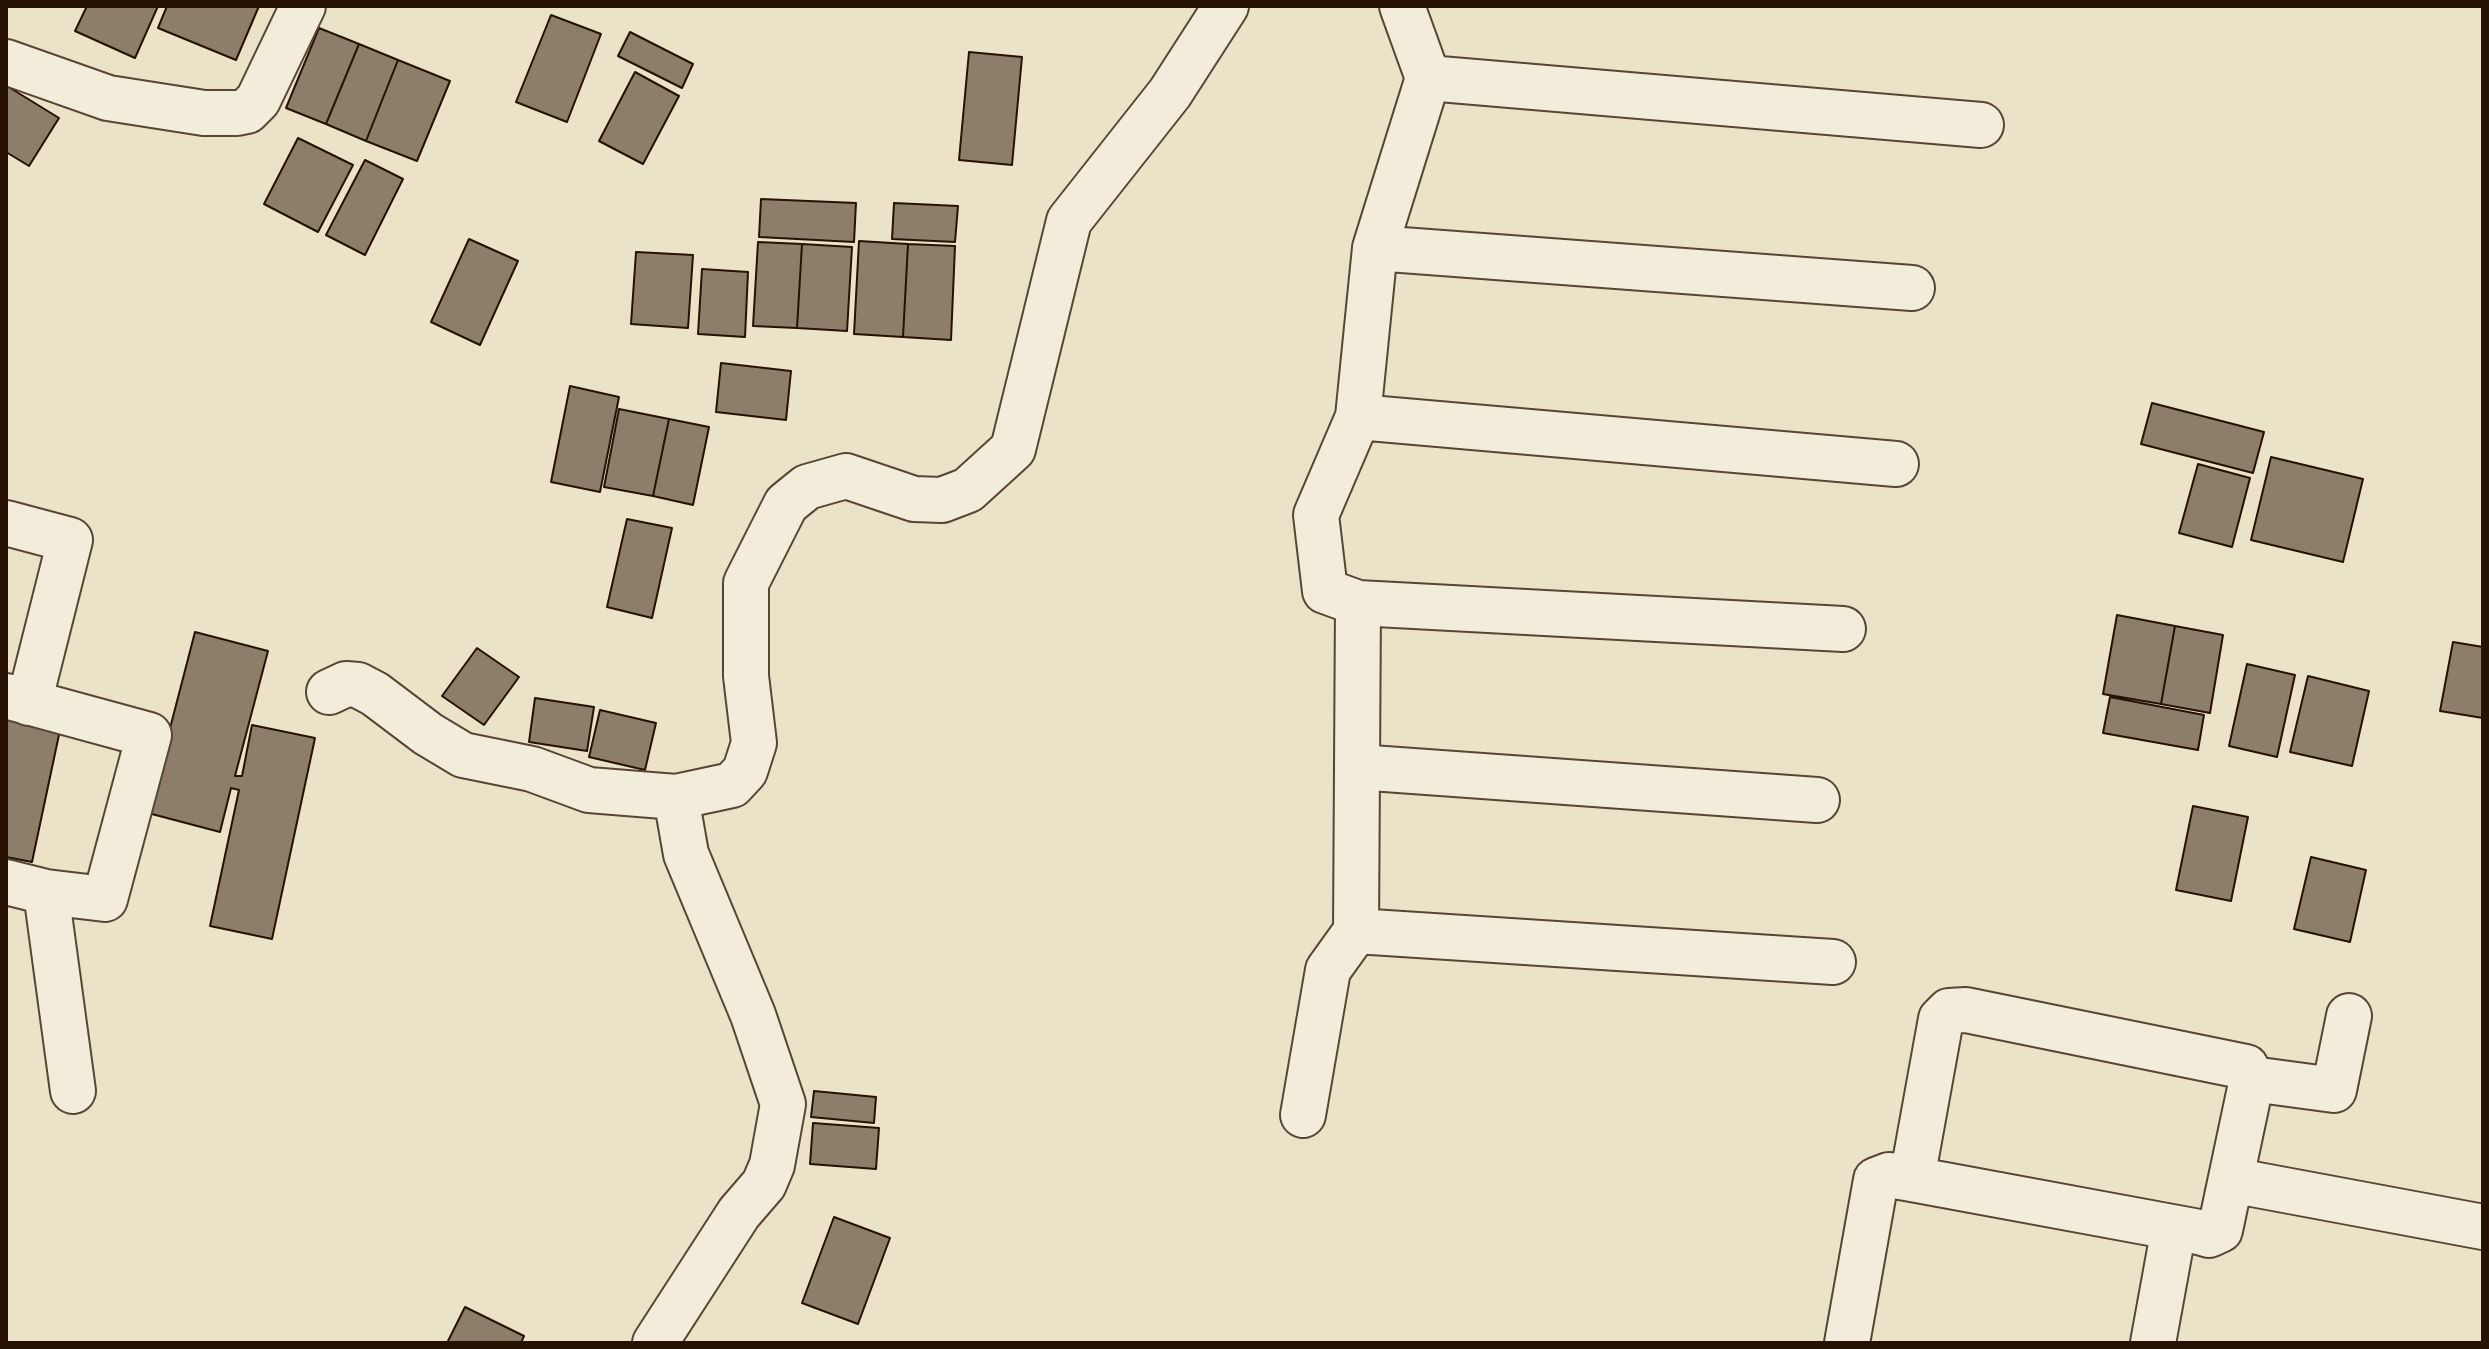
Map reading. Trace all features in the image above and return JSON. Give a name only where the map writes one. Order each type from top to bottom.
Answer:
[{"type":"street","points":[[6,62],[108,98],[204,113],[237,113],[247,111],[258,100],[303,6]]},
{"type":"street","points":[[329,692],[346,684],[358,685],[463,755],[532,769],[589,790],[676,797],[732,785],[745,771],[754,743],[746,676],[746,583],[786,504],[807,487],[846,476],[914,499],[942,500],[968,490],[1013,449],[1069,221],[1170,93],[1226,6]]},
{"type":"street","points":[[1402,6],[1428,78],[1375,248],[1358,417],[1316,515],[1325,591],[1358,603],[1843,629]]},
{"type":"street","points":[[1428,78],[1981,125]]},
{"type":"street","points":[[1375,248],[1912,288]]},
{"type":"street","points":[[1358,417],[1896,464]]},
{"type":"street","points":[[6,523],[70,540],[18,700],[149,735],[105,899],[26,887],[73,1091]]},
{"type":"street","points":[[1303,1115],[1328,970],[1356,931],[1358,603]]},
{"type":"street","points":[[1357,767],[1817,800]]},
{"type":"street","points":[[655,1343],[739,1213],[764,1184],[772,1165],[783,1104],[753,1015],[686,854],[676,797]]},
{"type":"street","points":[[1356,931],[1833,962]]},
{"type":"street","points":[[1847,1343],[1876,1180],[1889,1175],[2209,1235],[2220,1230],[2252,1079],[2246,1067],[1966,1010],[1949,1011],[1941,1019],[1912,1179]]},
{"type":"street","points":[[2252,1079],[2334,1090],[2349,1016]]},
{"type":"street","points":[[2231,1180],[2483,1227]]},
{"type":"street","points":[[2153,1343],[2174,1228]]},
{"type":"building","points":[[87,6],[158,6],[135,58],[75,31]]},
{"type":"building","points":[[167,6],[259,6],[236,60],[158,28]]},
{"type":"building","points":[[551,15],[601,34],[567,122],[516,102]]},
{"type":"building","points":[[319,28],[359,44],[326,124],[286,108]]},
{"type":"building","points":[[630,32],[693,64],[682,88],[618,56]]},
{"type":"building","points":[[359,44],[398,60],[366,141],[326,124]]},
{"type":"building","points":[[969,52],[1022,57],[1012,165],[959,160]]},
{"type":"building","points":[[398,60],[450,81],[417,161],[366,141]]},
{"type":"building","points":[[635,72],[679,96],[643,164],[599,141]]},
{"type":"building","points":[[7,86],[59,118],[29,166],[6,152]]},
{"type":"building","points":[[298,138],[353,165],[318,232],[264,204]]},
{"type":"building","points":[[365,160],[403,179],[365,255],[326,235]]},
{"type":"building","points":[[761,199],[856,203],[854,242],[759,237]]},
{"type":"building","points":[[894,203],[958,206],[955,242],[892,239]]},
{"type":"building","points":[[469,239],[518,261],[480,345],[431,322]]},
{"type":"building","points":[[859,241],[908,244],[903,337],[854,334]]},
{"type":"building","points":[[758,242],[802,244],[797,328],[753,326]]},
{"type":"building","points":[[802,244],[852,247],[847,331],[797,328]]},
{"type":"building","points":[[908,244],[955,246],[951,340],[903,337]]},
{"type":"building","points":[[636,252],[693,255],[688,328],[631,324]]},
{"type":"building","points":[[702,269],[748,272],[745,337],[698,334]]},
{"type":"building","points":[[721,363],[791,371],[786,420],[716,412]]},
{"type":"building","points":[[570,386],[619,397],[600,492],[551,482]]},
{"type":"building","points":[[2152,403],[2264,432],[2253,473],[2141,444]]},
{"type":"building","points":[[619,409],[669,419],[653,496],[604,487]]},
{"type":"building","points":[[669,419],[709,427],[693,505],[653,496]]},
{"type":"building","points":[[2271,457],[2363,479],[2343,562],[2251,540]]},
{"type":"building","points":[[2198,464],[2250,478],[2232,547],[2179,533]]},
{"type":"building","points":[[627,519],[672,528],[652,618],[607,607]]},
{"type":"building","points":[[2117,615],[2175,626],[2161,704],[2103,694]]},
{"type":"building","points":[[2175,626],[2223,635],[2210,713],[2161,704]]},
{"type":"building","points":[[195,632],[268,651],[235,776],[242,776],[252,725],[315,738],[272,939],[210,926],[239,790],[231,788],[220,832],[148,813]]},
{"type":"building","points":[[2453,642],[2483,647],[2483,718],[2440,711]]},
{"type":"building","points":[[477,648],[519,677],[484,725],[442,696]]},
{"type":"building","points":[[2247,664],[2295,675],[2277,757],[2229,746]]},
{"type":"building","points":[[2308,676],[2369,691],[2352,766],[2290,752]]},
{"type":"building","points":[[2110,697],[2204,715],[2198,750],[2103,733]]},
{"type":"building","points":[[535,698],[594,707],[587,751],[529,742]]},
{"type":"building","points":[[600,710],[656,723],[645,770],[589,757]]},
{"type":"building","points":[[6,719],[60,730],[32,862],[6,857]]},
{"type":"building","points":[[2193,806],[2248,817],[2231,901],[2176,890]]},
{"type":"building","points":[[2311,857],[2366,870],[2350,942],[2294,929]]},
{"type":"building","points":[[814,1091],[876,1097],[874,1123],[811,1117]]},
{"type":"building","points":[[813,1123],[879,1128],[876,1169],[810,1164]]},
{"type":"building","points":[[834,1217],[890,1238],[858,1324],[802,1303]]},
{"type":"building","points":[[465,1307],[524,1336],[521,1343],[447,1343]]}]
